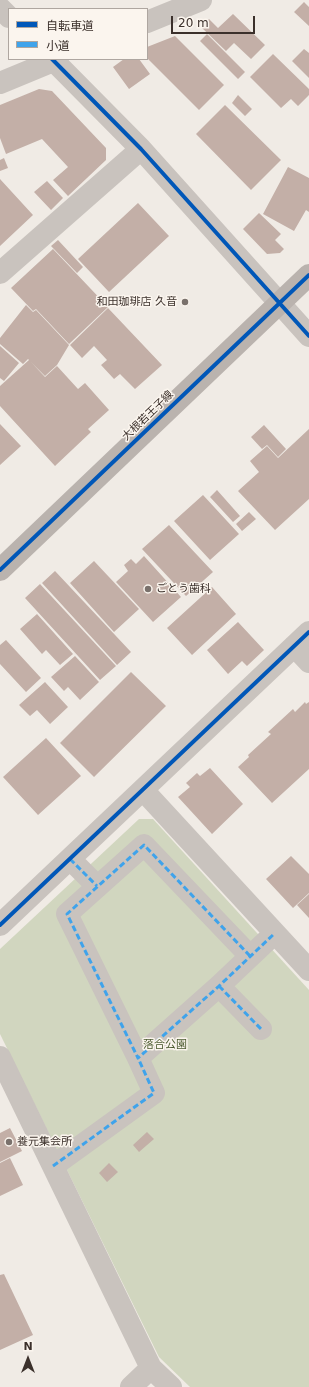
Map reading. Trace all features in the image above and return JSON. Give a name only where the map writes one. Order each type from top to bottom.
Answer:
[{"type":"street","points":[[148,22],[201,0]]},
{"type":"street","points":[[0,8],[8,16]]},
{"type":"street","points":[[0,83],[55,60],[141,150],[244,262],[279,304],[309,336]]},
{"type":"street","points":[[0,273],[141,150]]},
{"type":"street","name":"大根若王子線","points":[[0,570],[309,275]]},
{"type":"street","points":[[0,925],[143,790],[304,647]]},
{"type":"street","points":[[143,790],[309,970]]},
{"type":"street","points":[[53,1166],[154,1092],[67,914],[144,845],[250,956]]},
{"type":"street","points":[[70,859],[97,886]]},
{"type":"street","points":[[138,1058],[219,986],[275,933]]},
{"type":"street","points":[[219,986],[261,1030]]},
{"type":"street","points":[[0,1057],[150,1368],[171,1387]]},
{"type":"street","points":[[131,1387],[150,1368]]},
{"type":"green space","name":"落合公園","points":[[139,819],[153,819],[309,990],[309,1387],[190,1387],[159,1357],[0,1034],[0,949]]},
{"type":"building","points":[[304,2],[309,7],[309,26],[294,12]]},
{"type":"building","points":[[233,14],[265,45],[251,59],[234,43],[226,51],[201,27],[209,19],[218,28]]},
{"type":"building","points":[[207,34],[245,72],[238,79],[200,41]]},
{"type":"building","points":[[175,36],[224,85],[199,110],[148,59],[148,47]]},
{"type":"building","points":[[304,49],[309,53],[309,78],[292,61]]},
{"type":"building","points":[[273,54],[309,89],[309,95],[298,106],[291,99],[281,108],[250,77]]},
{"type":"building","points":[[123,60],[140,60],[150,74],[129,89],[113,67]]},
{"type":"building","points":[[39,89],[52,91],[106,148],[106,160],[68,196],[53,180],[68,167],[42,139],[6,154],[0,138],[0,105]]},
{"type":"building","points":[[238,95],[252,109],[245,116],[232,103]]},
{"type":"building","points":[[225,105],[281,160],[251,190],[196,134]]},
{"type":"building","points":[[4,158],[8,168],[0,171],[0,160]]},
{"type":"building","points":[[288,167],[309,178],[309,212],[306,210],[294,231],[263,214]]},
{"type":"building","points":[[0,179],[33,215],[0,246]]},
{"type":"building","points":[[47,181],[63,198],[51,210],[34,192]]},
{"type":"building","points":[[138,203],[169,236],[109,292],[78,259]]},
{"type":"building","points":[[259,213],[281,234],[275,240],[284,249],[280,253],[267,254],[243,229]]},
{"type":"building","points":[[58,240],[83,267],[77,273],[51,246]]},
{"type":"building","points":[[53,249],[108,307],[69,344],[36,309],[33,311],[11,288]]},
{"type":"building","points":[[26,305],[33,312],[36,310],[69,345],[57,365],[45,376],[31,362],[45,377],[57,366],[78,389],[85,383],[109,410],[88,429],[91,432],[55,466],[0,406],[0,386],[29,360],[28,359],[23,364],[0,344],[0,338]]},
{"type":"building","points":[[108,308],[162,365],[135,389],[120,374],[114,379],[101,365],[107,360],[94,346],[82,358],[70,345]]},
{"type":"building","points":[[0,346],[19,363],[4,381],[0,378]]},
{"type":"building","points":[[0,424],[21,446],[0,465]]},
{"type":"building","points":[[264,425],[286,449],[278,457],[267,445],[262,449],[251,437]]},
{"type":"building","points":[[309,429],[309,499],[275,530],[238,491],[259,472],[250,461],[267,446],[278,458]]},
{"type":"building","points":[[217,490],[240,516],[233,522],[210,497]]},
{"type":"building","points":[[203,495],[239,534],[210,560],[174,521]]},
{"type":"building","points":[[249,512],[256,519],[242,531],[236,524]]},
{"type":"building","points":[[169,525],[213,572],[186,596],[142,549]]},
{"type":"building","name":"ごとう歯科","points":[[144,556],[181,597],[153,622],[116,582],[128,571],[124,565],[131,559],[136,564]]},
{"type":"building","points":[[94,561],[139,609],[114,632],[70,583]]},
{"type":"building","points":[[55,571],[131,652],[117,665],[42,583]]},
{"type":"building","points":[[40,584],[116,666],[100,680],[25,598]]},
{"type":"building","points":[[212,587],[236,614],[192,655],[167,628]]},
{"type":"building","points":[[37,614],[73,654],[60,665],[46,650],[42,654],[20,629]]},
{"type":"building","points":[[238,622],[264,650],[247,666],[242,661],[228,674],[207,650]]},
{"type":"building","points":[[6,640],[41,678],[26,692],[0,664],[0,645]]},
{"type":"building","points":[[75,656],[99,682],[80,700],[68,687],[64,691],[51,677]]},
{"type":"building","points":[[131,672],[166,706],[94,777],[60,743]]},
{"type":"building","points":[[45,682],[68,707],[50,724],[37,710],[30,716],[19,705]]},
{"type":"building","points":[[305,702],[306,704],[309,702],[309,769],[272,803],[238,767],[249,757],[248,755],[271,734],[268,732],[293,709],[295,712]]},
{"type":"building","points":[[46,738],[81,776],[38,815],[3,777]]},
{"type":"building","points":[[210,768],[243,804],[212,834],[178,797],[190,787],[186,783],[197,773],[200,776]]},
{"type":"building","points":[[291,856],[309,874],[309,893],[293,908],[266,879]]},
{"type":"building","points":[[309,894],[309,918],[297,905]]},
{"type":"building","name":"養元集会所","points":[[10,1128],[22,1151],[0,1162],[0,1133]]},
{"type":"building","points":[[147,1132],[154,1139],[139,1152],[133,1145]]},
{"type":"building","points":[[10,1158],[23,1185],[0,1196],[0,1163]]},
{"type":"building","points":[[109,1163],[118,1172],[107,1182],[99,1173]]},
{"type":"building","points":[[4,1274],[33,1335],[0,1350],[0,1275]]},
{"type":"marked path","points":[[250,956],[144,845],[67,914],[138,1058],[219,986],[275,933]]},
{"type":"marked path","points":[[70,859],[97,886]]},
{"type":"marked path","points":[[219,986],[261,1029]]},
{"type":"marked path","points":[[53,1166],[154,1093],[138,1058]]},
{"type":"cycle path","points":[[53,60],[141,149],[309,336]]},
{"type":"cycle path","points":[[0,570],[309,275]]},
{"type":"cycle path","points":[[0,925],[309,632]]},
{"type":"place","name":"和田珈琲店 久音","points":[[185,302]]},
{"type":"place","name":"ごとう歯科","points":[[148,589]]},
{"type":"place","name":"養元集会所","points":[[9,1142]]}]
